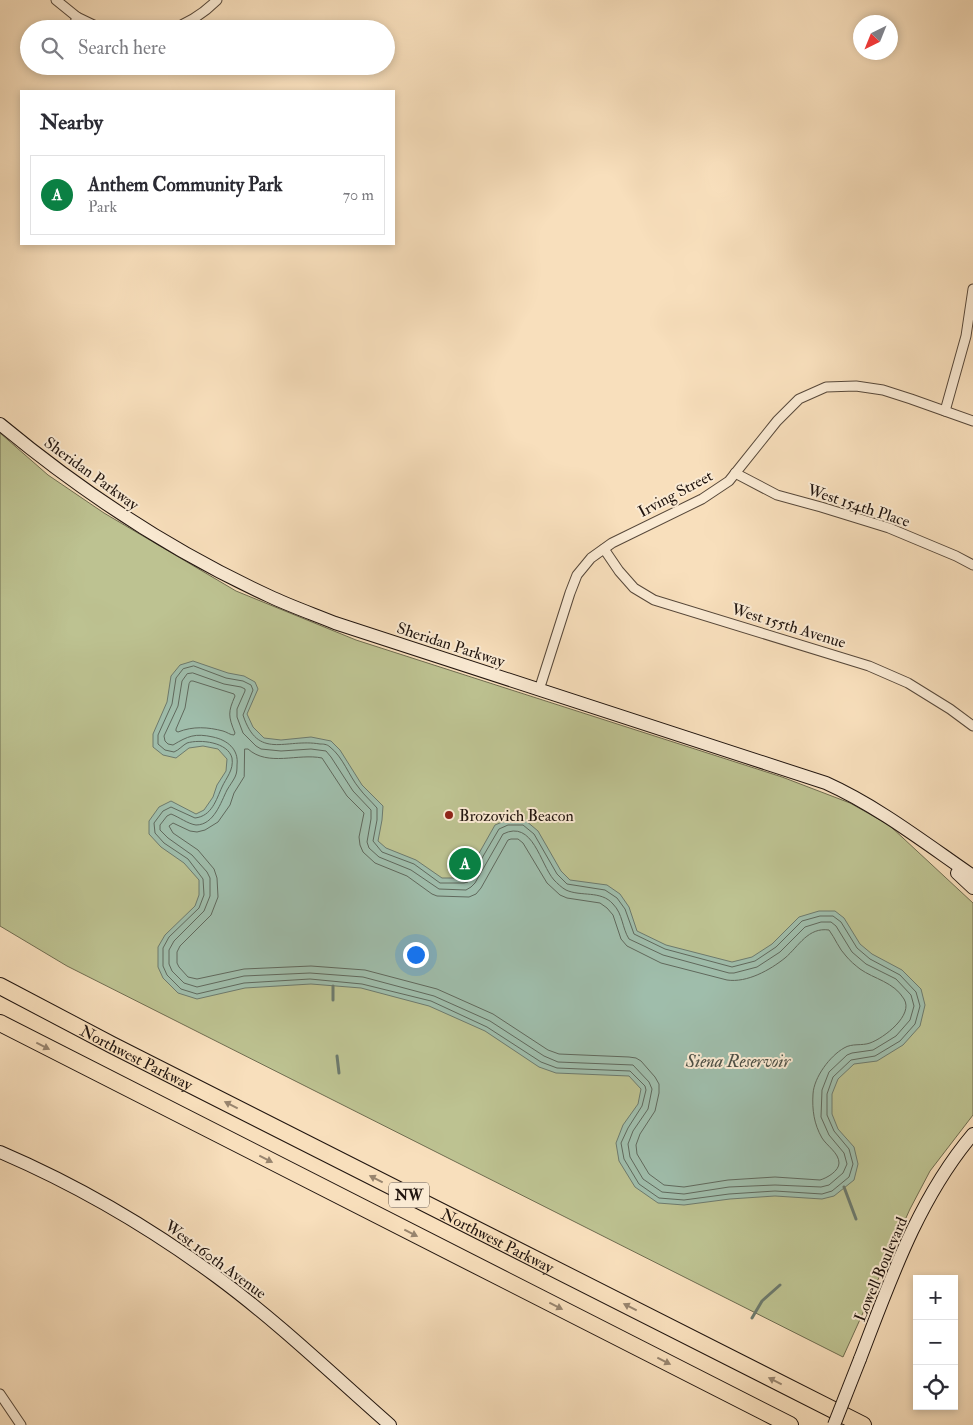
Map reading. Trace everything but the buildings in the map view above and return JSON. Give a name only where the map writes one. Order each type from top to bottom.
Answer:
[{"type":"highway","name":"Northwest Parkway","points":[[0,986],[112,1045],[863,1425]]},
{"type":"highway","name":"Northwest Parkway","points":[[0,1023],[790,1425]]},
{"type":"main road","name":"Sheridan Parkway","points":[[0,424],[74,482],[130,520],[218,571],[269,596],[336,623],[826,782],[851,794],[894,820],[973,876]]},
{"type":"main road","name":"Sheridan Parkway","points":[[920,839],[973,888]]},
{"type":"main road","name":"Lowell Boulevard","points":[[834,1425],[891,1278],[921,1213],[937,1184],[973,1134]]},
{"type":"main road","name":"West 160th Avenue","points":[[0,1152],[97,1199],[140,1224],[197,1263],[280,1328],[390,1425]]},
{"type":"street","points":[[56,0],[83,20]]},
{"type":"street","points":[[191,20],[217,0]]},
{"type":"street","points":[[944,410],[966,336],[973,289]]},
{"type":"street","name":"Irving Street","points":[[539,690],[577,575],[591,558],[612,543],[702,499],[729,481],[777,421],[799,399],[826,387],[856,386],[883,390],[944,410],[973,422]]},
{"type":"street","name":"West 154th Place","points":[[736,473],[777,495],[889,528],[973,565]]},
{"type":"street","name":"West 155th Avenue","points":[[604,549],[619,571],[634,588],[654,600],[869,666],[908,682],[973,726]]},
{"type":"street","points":[[0,1394],[21,1425]]},
{"type":"green space","points":[[0,433],[48,475],[104,513],[236,591],[356,640],[782,777],[850,803],[889,825],[973,903],[973,1115],[930,1171],[910,1209],[843,1357],[67,966],[0,926]]},
{"type":"water","name":"Siena Reservoir","points":[[193,661],[228,673],[244,676],[255,682],[258,689],[247,714],[253,727],[264,738],[281,740],[311,737],[331,741],[340,750],[362,785],[383,806],[378,841],[386,848],[416,860],[442,878],[465,878],[495,825],[507,820],[525,820],[538,831],[561,871],[570,880],[607,885],[620,894],[629,907],[637,931],[666,945],[732,962],[752,957],[772,944],[799,917],[819,911],[835,911],[844,918],[860,944],[872,954],[902,970],[921,989],[925,1005],[920,1026],[903,1045],[877,1061],[854,1064],[838,1079],[832,1094],[832,1114],[838,1129],[854,1147],[858,1164],[854,1180],[834,1196],[822,1199],[775,1196],[684,1205],[658,1203],[635,1187],[619,1161],[616,1143],[623,1125],[638,1104],[641,1089],[629,1076],[556,1073],[539,1067],[485,1031],[429,1006],[361,988],[311,984],[245,988],[197,999],[178,993],[163,978],[158,967],[158,947],[165,935],[195,906],[199,895],[199,880],[184,863],[161,847],[149,834],[149,821],[159,807],[171,801],[196,814],[204,810],[226,771],[227,759],[218,749],[203,746],[189,748],[176,758],[163,755],[153,747],[153,734],[167,702],[171,676],[180,665]]},
{"type":"waterway","points":[[333,986],[333,1000]]},
{"type":"waterway","points":[[337,1056],[339,1073]]},
{"type":"waterway","points":[[844,1187],[856,1219]]},
{"type":"waterway","points":[[752,1318],[762,1301],[780,1285]]},
{"type":"place","name":"Brozovich Beacon","points":[[449,815]]},
{"type":"place","name":"Anthem Community Park","points":[[465,864]]}]
